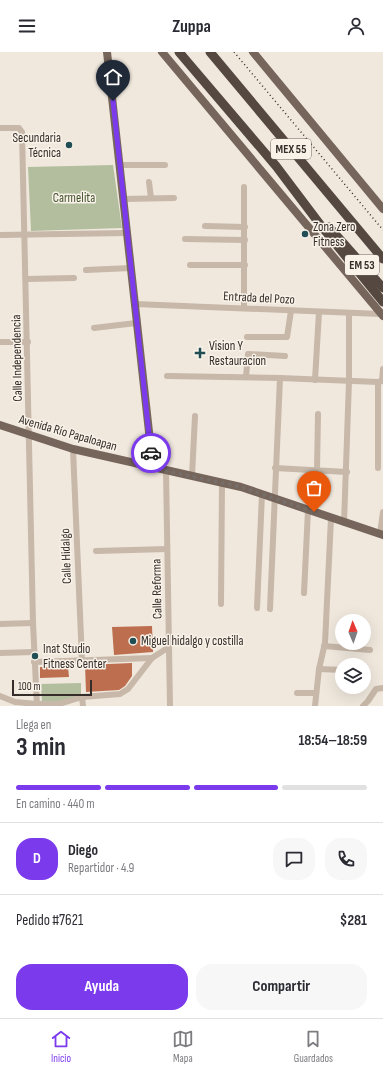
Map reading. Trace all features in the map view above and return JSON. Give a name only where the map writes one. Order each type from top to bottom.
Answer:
[{"type":"highway","points":[[172,52],[190,65]]},
{"type":"highway","name":"MEX 55","points":[[179,52],[300,197],[322,227],[383,302]]},
{"type":"highway","name":"MEX 55","points":[[210,52],[383,259]]},
{"type":"highway","name":"EM 53","points":[[300,197],[383,288]]},
{"type":"highway","points":[[372,246],[383,249]]},
{"type":"main road","points":[[107,52],[153,468]]},
{"type":"main road","points":[[162,52],[382,315]]},
{"type":"main road","points":[[253,52],[383,208]]},
{"type":"main road","name":"Avenida Río Papaloapan","points":[[0,425],[73,449],[166,471],[222,482],[274,498],[344,523],[382,534]]},
{"type":"street","name":"Calle Independencia","points":[[0,128],[21,129],[28,342],[34,662],[37,705]]},
{"type":"street","points":[[120,165],[165,165]]},
{"type":"street","points":[[149,182],[150,198]]},
{"type":"street","points":[[244,187],[244,308]]},
{"type":"street","points":[[124,199],[174,198]]},
{"type":"street","points":[[205,226],[245,226]]},
{"type":"street","points":[[0,235],[127,233]]},
{"type":"street","points":[[185,239],[245,240]]},
{"type":"street","points":[[190,265],[244,265]]},
{"type":"street","points":[[86,270],[131,268]]},
{"type":"street","points":[[26,279],[74,278]]},
{"type":"street","name":"Entrada del Pozo","points":[[135,304],[382,315]]},
{"type":"street","points":[[247,337],[287,337],[291,311]]},
{"type":"street","points":[[315,380],[318,312]]},
{"type":"street","points":[[344,523],[347,472],[349,314]]},
{"type":"street","points":[[94,328],[136,324]]},
{"type":"street","points":[[0,342],[28,342]]},
{"type":"street","points":[[246,377],[248,354],[285,356]]},
{"type":"street","points":[[378,468],[380,382],[383,369]]},
{"type":"street","points":[[167,376],[246,377],[380,382]]},
{"type":"street","points":[[270,609],[280,378]]},
{"type":"street","points":[[317,470],[318,414]]},
{"type":"street","points":[[192,476],[196,416]]},
{"type":"street","name":"Calle Hidalgo","points":[[73,449],[82,661]]},
{"type":"street","points":[[275,468],[347,472]]},
{"type":"street","name":"Calle Reforma","points":[[166,471],[170,706]]},
{"type":"street","points":[[221,604],[222,482]]},
{"type":"street","points":[[257,608],[262,494]]},
{"type":"street","points":[[304,593],[308,510]]},
{"type":"street","points":[[382,534],[383,512]]},
{"type":"street","points":[[315,706],[319,669],[324,646],[330,518]]},
{"type":"street","points":[[96,551],[167,550]]},
{"type":"street","points":[[0,624],[33,623]]},
{"type":"street","points":[[324,646],[335,647]]},
{"type":"street","points":[[0,696],[15,702],[37,705],[59,704],[82,697],[116,695],[124,693],[152,658],[169,647]]},
{"type":"street","points":[[0,653],[34,652]]},
{"type":"street","points":[[34,662],[152,658]]},
{"type":"street","points":[[319,669],[335,670]]},
{"type":"street","points":[[363,706],[376,688],[383,688]]},
{"type":"street","points":[[297,693],[316,693]]},
{"type":"street","points":[[82,697],[83,706]]},
{"type":"green space","name":"Carmelita","points":[[113,165],[122,228],[31,231],[28,167]]},
{"type":"green space","points":[[81,683],[81,697],[63,702],[42,703],[41,684]]},
{"type":"building","name":"Miguel hidalgo y costilla","points":[[152,626],[153,652],[114,655],[112,627]]},
{"type":"building","points":[[132,663],[132,676],[125,686],[119,690],[86,692],[85,665]]},
{"type":"building","points":[[40,667],[68,667],[69,677],[40,678]]},
{"type":"railway","points":[[234,52],[383,230]]},
{"type":"way so far","points":[[151,453],[153,468],[241,487],[314,512]]},
{"type":"place","name":"Secundaria Técnica","points":[[69,145]]},
{"type":"place","name":"Zona Zero Fitness","points":[[305,234]]},
{"type":"place","name":"Vision Y Restauracion","points":[[200,353]]},
{"type":"place","name":"Miguel hidalgo y costilla","points":[[133,641]]},
{"type":"place","name":"Inat Studio Fitness Center","points":[[35,656]]},
{"type":"route","points":[[113,101],[141,373],[151,453]]}]
